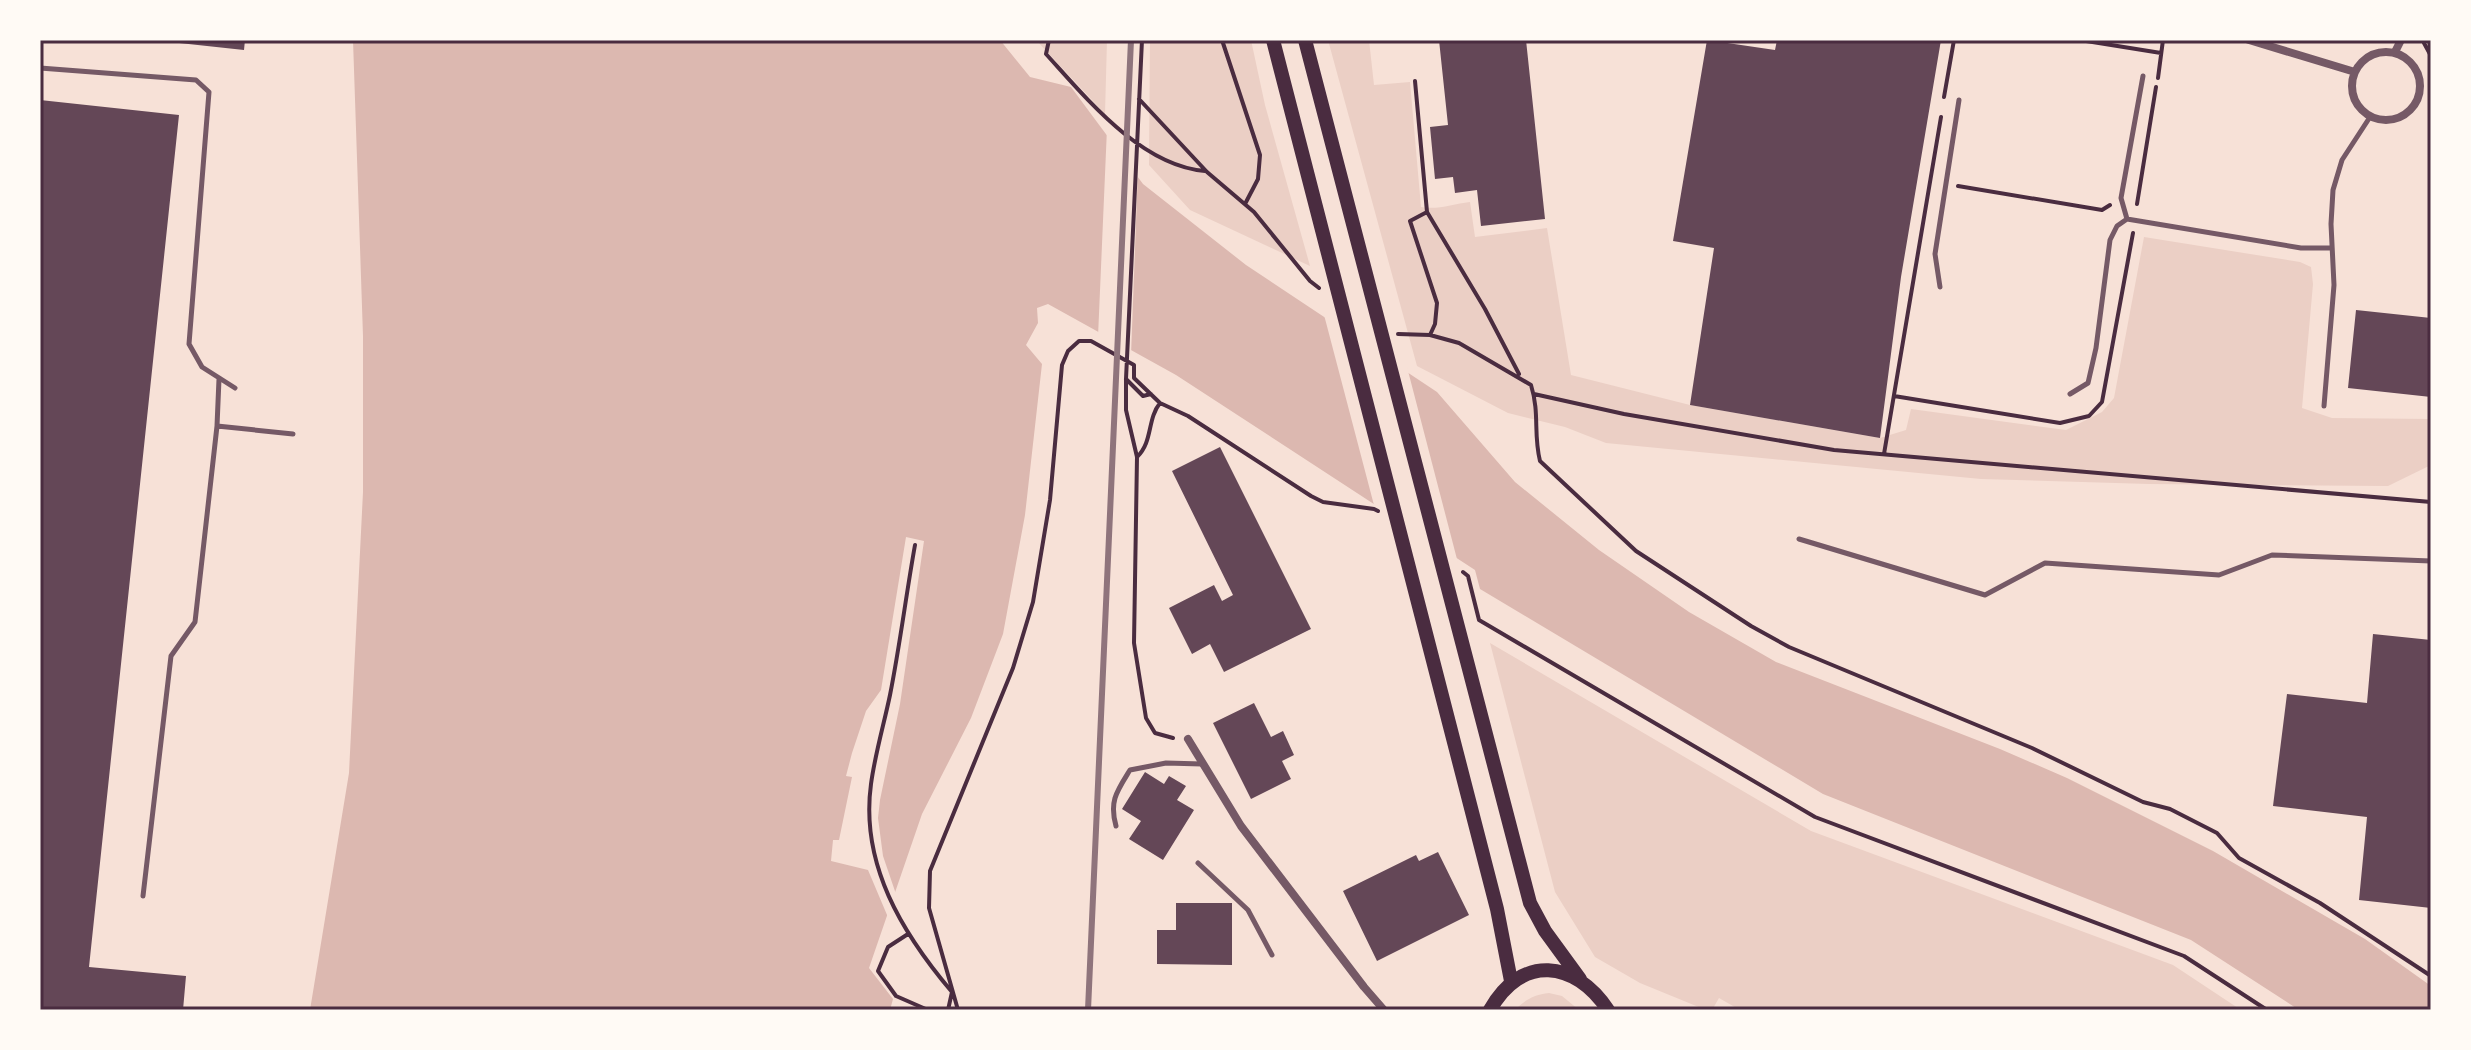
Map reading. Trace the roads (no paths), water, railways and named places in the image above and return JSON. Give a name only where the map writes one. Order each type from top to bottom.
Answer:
[{"type":"main road","points":[[1273,40],[1497,909],[1511,981]]},
{"type":"main road","points":[[1305,40],[1530,903],[1545,931],[1580,979],[1597,993],[1608,1010]]},
{"type":"main road","points":[[1490,1010],[1511,981],[1532,973],[1557,971],[1580,979]]},
{"type":"street","points":[[2249,40],[2355,72]]},
{"type":"street","points":[[2395,52],[2401,40]]},
{"type":"street","points":[[2395,52],[2409,60],[2417,70],[2420,94],[2416,105],[2396,120],[2382,121],[2370,117],[2353,98],[2351,86],[2355,72],[2362,61],[2373,54],[2395,52]]},
{"type":"street","points":[[1188,739],[1241,826],[1384,1010]]},
{"type":"lane","points":[[40,68],[196,80],[209,92],[189,344],[202,367],[235,388]]},
{"type":"lane","points":[[2127,219],[2121,198],[2143,76]]},
{"type":"lane","points":[[1940,287],[1935,254],[1959,100]]},
{"type":"lane","points":[[2324,406],[2332,317],[2333,190],[2342,160],[2370,117]]},
{"type":"lane","points":[[2070,394],[2088,383],[2096,348],[2110,240],[2117,226],[2127,219],[2301,248],[2332,248]]},
{"type":"lane","points":[[143,896],[171,656],[195,622],[217,426],[219,379]]},
{"type":"lane","points":[[217,426],[293,434]]},
{"type":"lane","points":[[1799,539],[1985,595],[2045,563],[2219,575],[2272,555],[2431,561]]},
{"type":"lane","points":[[1116,826],[1111,809],[1130,770],[1166,763],[1203,764]]},
{"type":"lane","points":[[1198,863],[1248,910],[1272,955]]},
{"type":"railway","points":[[1088,1010],[1131,40]]}]
